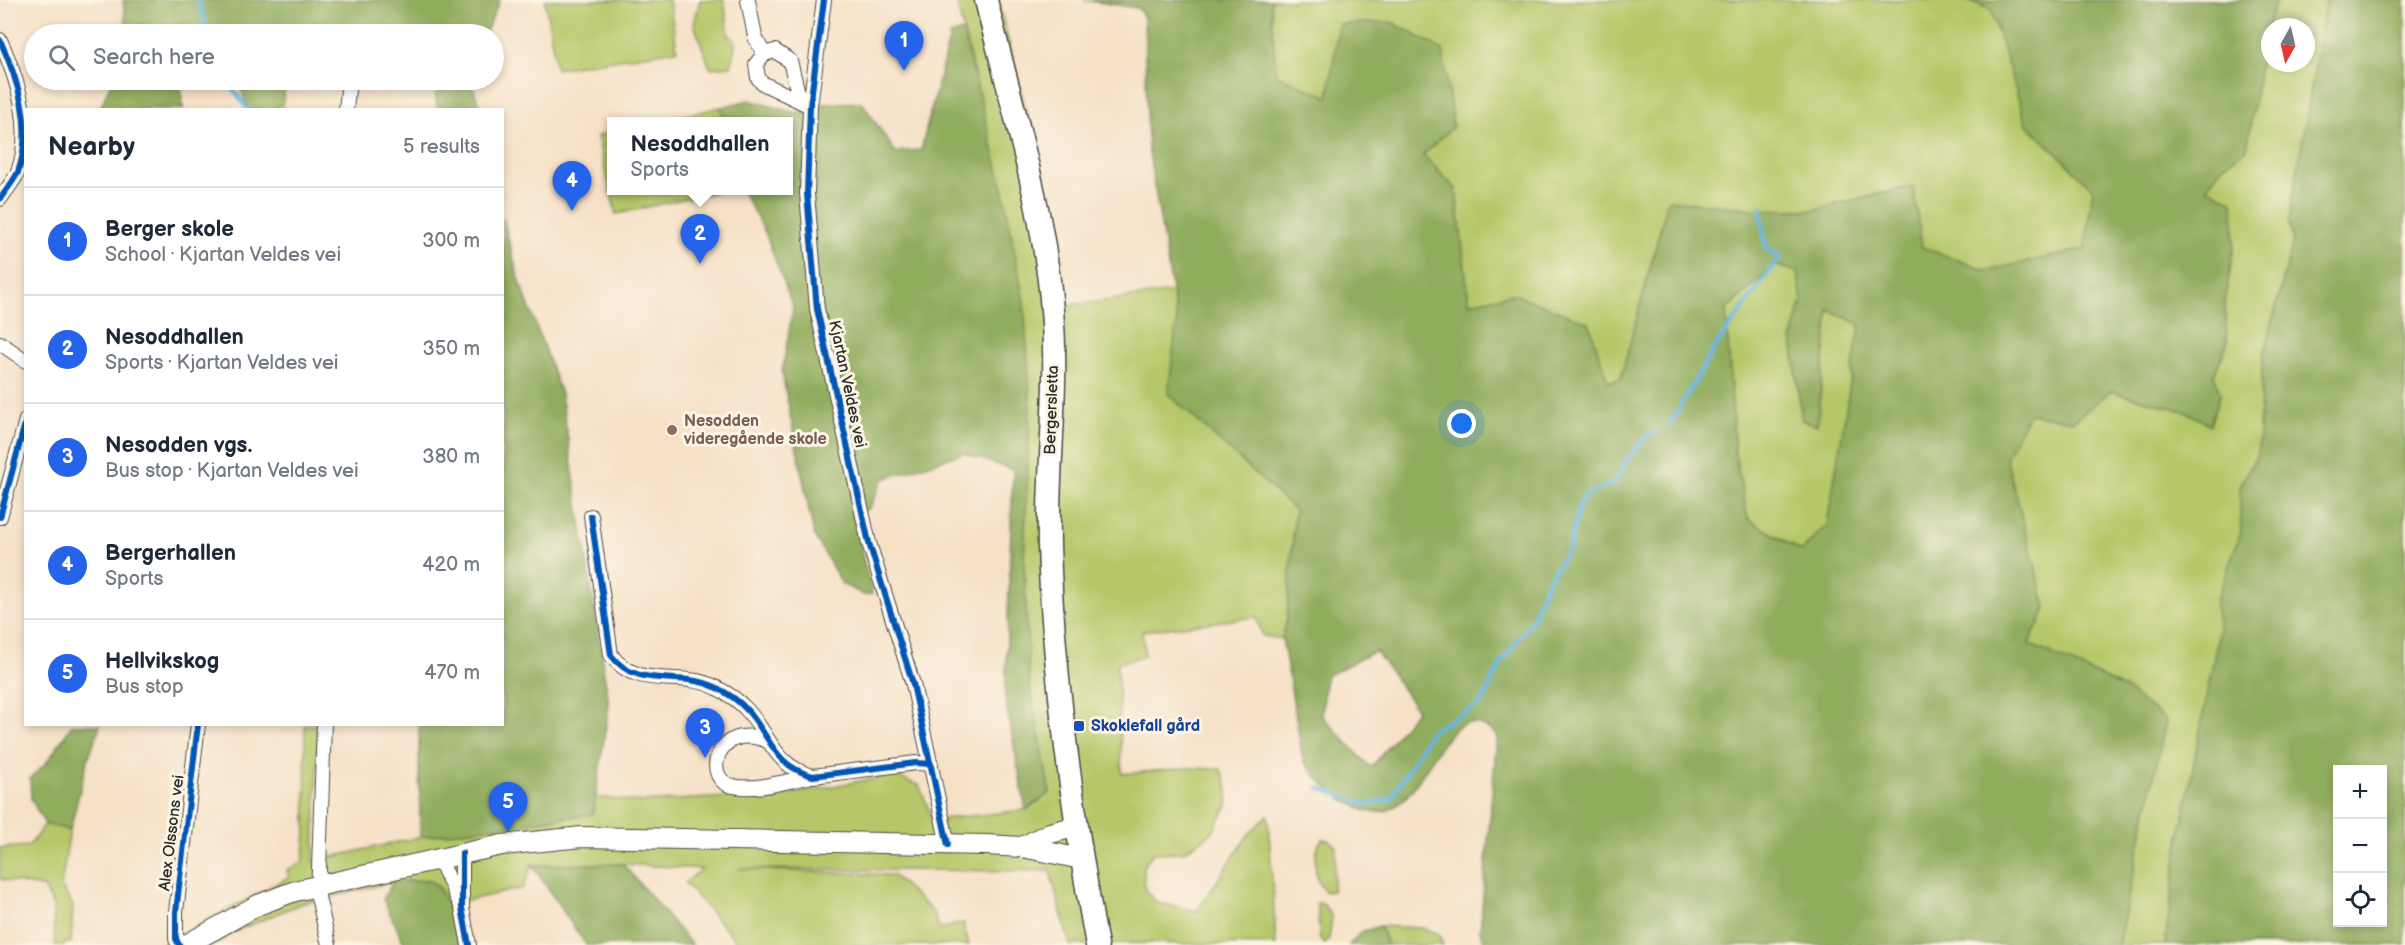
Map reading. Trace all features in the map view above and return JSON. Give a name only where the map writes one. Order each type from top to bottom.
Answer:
[{"type":"main road","name":"Bergersletta","points":[[987,0],[1033,200],[1052,308],[1054,375],[1049,514],[1050,574],[1061,694],[1080,843],[1097,945]]},
{"type":"main road","points":[[1022,847],[1050,833],[1080,843]]},
{"type":"main road","points":[[186,945],[278,896],[462,853],[543,839],[582,837],[1022,847],[1080,843]]},
{"type":"street","points":[[748,0],[755,37],[764,54],[756,64],[758,78],[762,84],[805,104]]},
{"type":"street","name":"Kjartan Veldes vei","points":[[824,0],[805,104],[807,194],[820,328],[869,543],[913,684],[948,845]]},
{"type":"street","points":[[0,40],[17,80],[23,123],[23,146],[18,172],[0,199]]},
{"type":"street","name":"Kjartan Veldes vei","points":[[764,54],[775,51],[790,61],[805,104]]},
{"type":"street","points":[[346,108],[348,90]]},
{"type":"street","points":[[0,343],[24,360]]},
{"type":"street","points":[[0,517],[24,427]]},
{"type":"street","points":[[591,516],[607,632],[611,655],[615,661],[628,673],[707,683],[718,688],[747,710],[768,741],[790,767],[797,772],[813,776]]},
{"type":"street","name":"Alex Olssons vei","points":[[179,945],[176,939],[176,912],[198,726]]},
{"type":"street","points":[[324,726],[318,897],[329,945]]},
{"type":"street","points":[[768,741],[754,736],[728,741],[719,752],[717,759],[722,780],[731,786],[747,787],[916,763],[931,764]]},
{"type":"street","points":[[462,853],[462,908],[469,945]]},
{"type":"street","points":[[440,858],[462,908]]},
{"type":"green space","points":[[123,0],[500,0],[489,24],[126,24]]},
{"type":"green space","points":[[545,0],[669,0],[677,50],[556,69]]},
{"type":"green space","points":[[700,0],[724,0],[729,35],[736,42],[731,66],[710,68],[694,24]]},
{"type":"green space","points":[[956,0],[998,0],[1045,184],[1064,306],[1172,292],[1177,320],[1169,394],[1295,510],[1287,619],[1282,639],[1263,636],[1256,617],[1142,631],[1145,655],[1117,664],[1122,774],[1187,768],[1221,769],[1228,788],[1228,804],[1212,833],[1183,852],[1153,853],[1143,867],[1145,891],[1158,903],[1197,911],[1248,835],[1268,815],[1276,945],[1131,943],[1070,945],[1050,871],[738,869],[893,875],[932,911],[940,929],[963,923],[969,945],[740,945],[685,883],[702,869],[623,864],[532,865],[523,888],[447,905],[440,888],[429,880],[393,882],[300,904],[236,931],[213,945],[161,945],[289,877],[287,870],[303,862],[306,832],[305,726],[319,726],[314,861],[420,837],[592,814],[595,797],[642,802],[796,793],[892,775],[919,785],[933,820],[1026,810],[1050,793],[1029,680],[1024,562],[1030,398],[1024,302],[1002,189]]},
{"type":"green space","points":[[1083,0],[1271,0],[1276,75],[1328,97],[1339,24],[1392,22],[1443,50],[1453,127],[1423,155],[1456,189],[1469,303],[1514,294],[1589,323],[1608,382],[1621,378],[1668,200],[1765,210],[1814,210],[1913,186],[1922,247],[1987,271],[2085,249],[2093,189],[2026,123],[1991,10],[1969,0],[2276,0],[2270,18],[2261,18],[2261,57],[2247,149],[2222,167],[2207,187],[2233,202],[2234,245],[2225,302],[2227,344],[2214,375],[2220,393],[2210,425],[2184,411],[2111,391],[2073,421],[2029,414],[2006,457],[2046,608],[2029,644],[2123,687],[2166,720],[2118,945],[1486,945],[1480,931],[1497,736],[1477,724],[1461,726],[1447,737],[1408,795],[1392,808],[1373,812],[1339,797],[1312,772],[1301,750],[1282,639],[1287,619],[1295,510],[1168,394],[1177,319],[1148,148],[1144,17],[1138,8]],"holes":[[[1775,265],[1798,272],[1802,301],[1792,338],[1802,420],[1817,425],[1829,310],[1860,324],[1827,525],[1801,551],[1748,519],[1735,456],[1726,310]],[[1376,651],[1417,710],[1371,768],[1322,716],[1326,676]]]},
{"type":"green space","points":[[1271,0],[1969,0],[1991,10],[2026,123],[2093,189],[2085,249],[1987,271],[1922,247],[1912,186],[1814,210],[1765,210],[1668,200],[1621,378],[1607,382],[1514,294],[1469,303],[1456,189],[1423,155],[1328,98],[1275,75]]},
{"type":"green space","points":[[2276,0],[2326,0],[2315,66],[2315,18],[2270,18]]},
{"type":"green space","points":[[2326,0],[2405,0],[2405,945],[2165,945],[2179,841],[2219,631],[2215,604],[2241,532],[2240,487],[2258,452],[2263,358],[2293,242],[2289,222]]},
{"type":"green space","points":[[963,31],[1003,189],[1024,302],[1030,398],[1024,562],[1029,680],[1050,793],[1026,810],[1005,697],[1013,470],[964,453],[883,479],[869,509],[852,514],[872,594],[864,595],[842,584],[814,535],[782,373],[793,307],[765,232],[744,195],[793,195],[793,117],[723,117],[721,107],[749,100],[796,113],[818,104],[862,102],[895,152],[921,150],[950,35]]},
{"type":"green space","points":[[2261,57],[2261,72],[2314,72],[2289,222],[2293,242],[2263,358],[2258,452],[2240,487],[2241,532],[2179,841],[2165,945],[2118,945],[2166,720],[2123,687],[2029,644],[2015,499],[2006,457],[2029,414],[2073,421],[2111,391],[2184,411],[2210,424],[2220,394],[2214,375],[2227,344],[2225,302],[2234,245],[2233,202],[2207,187],[2222,167],[2247,149]]},
{"type":"green space","points":[[108,90],[181,90],[183,108],[100,108]]},
{"type":"green space","points":[[241,90],[285,90],[282,108],[249,108]]},
{"type":"green space","points":[[435,90],[474,90],[481,108],[437,108]]},
{"type":"green space","points":[[721,107],[723,117],[678,117]]},
{"type":"green space","points":[[607,134],[607,177],[597,136]]},
{"type":"green space","points":[[611,195],[700,195],[616,214]]},
{"type":"green space","points":[[504,222],[518,276],[561,394],[609,705],[593,814],[420,837],[419,726],[504,726]]},
{"type":"green space","points":[[1775,265],[1798,271],[1802,301],[1792,338],[1802,420],[1817,424],[1829,309],[1861,323],[1827,525],[1801,551],[1748,519],[1735,456],[1726,310]]},
{"type":"green space","points":[[71,726],[100,726],[86,765],[70,830],[45,824],[31,799],[30,778],[47,762]]},
{"type":"green space","points":[[45,824],[70,830],[61,886],[73,906],[71,943],[65,942],[65,945],[55,945],[53,906],[45,888],[0,879],[0,848],[29,846]]},
{"type":"green space","points":[[1322,839],[1329,840],[1336,847],[1332,891],[1326,892],[1318,880],[1315,866],[1317,851]]},
{"type":"green space","points":[[623,864],[692,945],[586,945],[532,865]]},
{"type":"green space","points":[[429,880],[446,900],[459,945],[405,945],[383,899],[393,882]]},
{"type":"green space","points":[[1317,903],[1323,904],[1332,917],[1329,939],[1325,944],[1320,939]]},
{"type":"green space","points":[[1380,926],[1422,928],[1437,933],[1443,945],[1387,945]]},
{"type":"green space","points":[[1380,926],[1387,945],[1349,945],[1361,932]]},
{"type":"waterway","points":[[198,0],[206,24]]},
{"type":"waterway","points":[[234,90],[247,108]]},
{"type":"waterway","points":[[1669,425],[1715,347],[1780,257],[1766,248],[1760,207]]},
{"type":"waterway","points":[[1319,788],[1367,805],[1391,799],[1431,731],[1482,703],[1500,665],[1532,620],[1547,581],[1569,549],[1579,505],[1585,496],[1615,482],[1627,459],[1646,437],[1655,432]]},
{"type":"cycle path","points":[[824,0],[810,106],[807,194],[817,309],[869,543],[913,684],[948,845]]},
{"type":"cycle path","points":[[0,40],[13,71],[24,121],[23,155],[18,172],[0,199]]},
{"type":"cycle path","points":[[0,517],[24,427]]},
{"type":"cycle path","points":[[591,516],[611,655],[622,666],[647,677],[689,680],[721,690],[737,700],[747,710],[781,758],[789,765],[813,776],[916,763],[931,764]]},
{"type":"cycle path","points":[[179,945],[176,939],[176,912],[198,726]]},
{"type":"cycle path","points":[[462,853],[462,908],[469,945]]},
{"type":"place","name":"Berger skole","points":[[904,71]]},
{"type":"place","name":"Bergerhallen","points":[[572,211]]},
{"type":"place","name":"Nesoddhallen","points":[[700,264]]},
{"type":"place","name":"Nesodden videregående skole","points":[[672,430]]},
{"type":"place","name":"Skoklefall gård","points":[[1079,726]]},
{"type":"place","name":"Nesodden vgs.","points":[[705,758]]},
{"type":"place","name":"Hellvikskog","points":[[508,832]]}]
